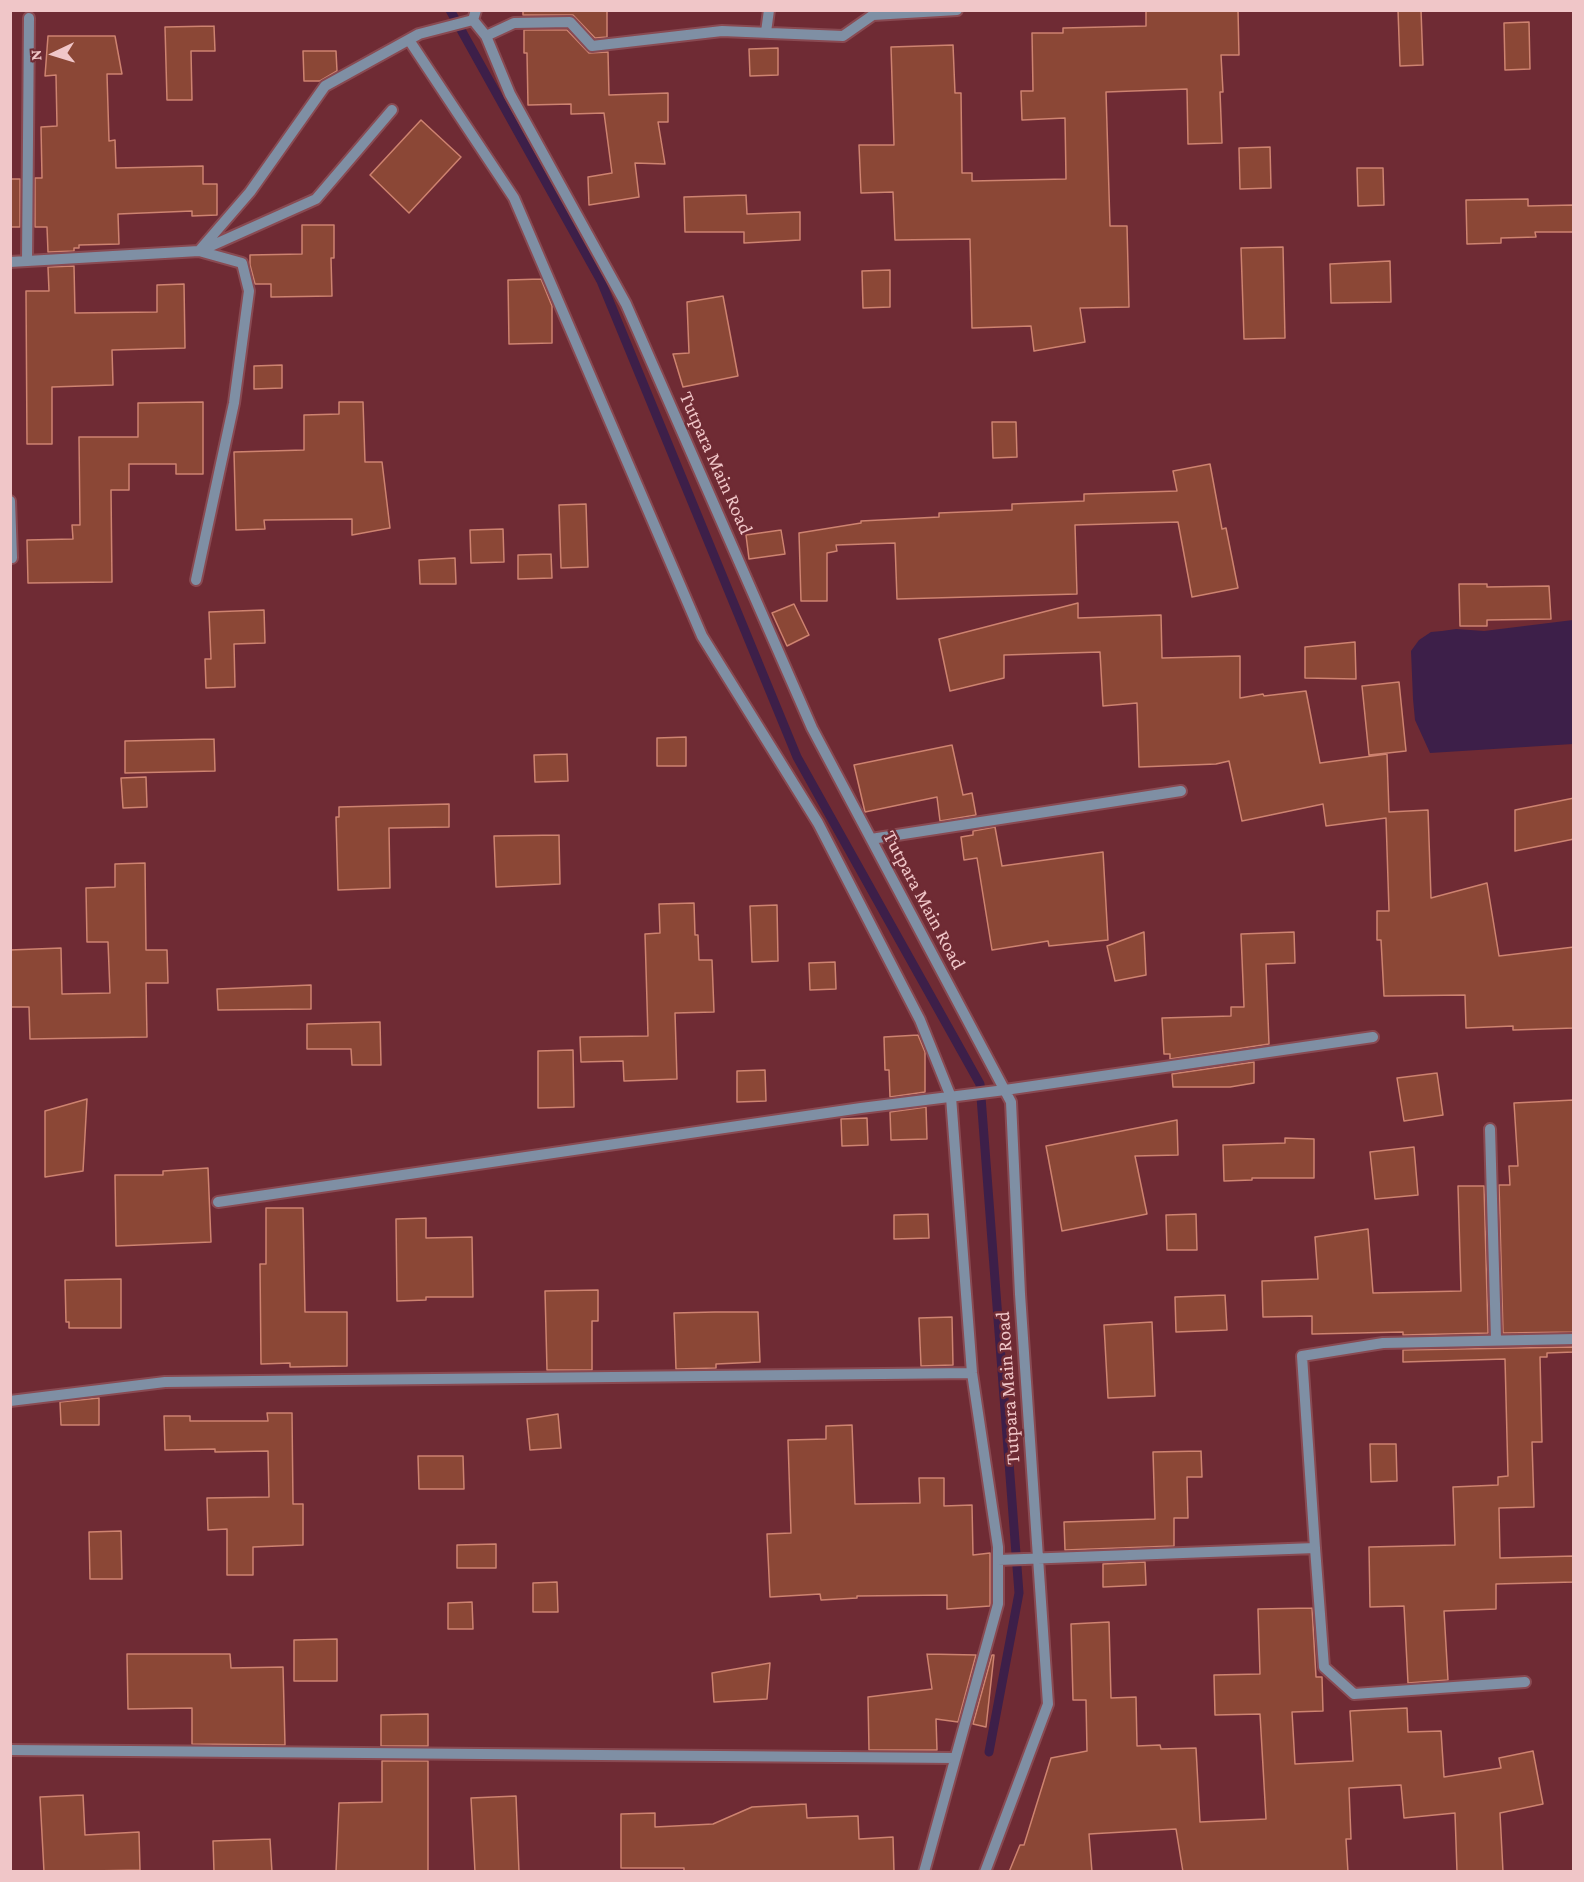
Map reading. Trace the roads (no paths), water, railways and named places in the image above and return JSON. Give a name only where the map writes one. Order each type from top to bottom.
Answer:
[{"type":"street","points":[[766,32],[769,10]]},
{"type":"street","points":[[486,36],[514,22],[570,22],[592,46],[722,31],[843,36],[873,15],[957,10]]},
{"type":"street","points":[[199,251],[250,192],[324,86],[419,34],[474,15]]},
{"type":"street","name":"Tutpara Main Road","points":[[474,15],[486,36],[510,94],[626,304],[812,728],[1011,1102],[1020,1294],[1048,1704],[985,1872]]},
{"type":"street","points":[[27,261],[29,18]]},
{"type":"street","points":[[409,40],[514,198],[702,636],[819,823],[920,1020],[951,1097],[972,1373],[998,1547],[998,1604],[924,1872]]},
{"type":"street","points":[[199,251],[316,199],[392,110]]},
{"type":"street","points":[[10,262],[199,251],[242,263],[249,291],[234,403],[195,580]]},
{"type":"street","points":[[10,501],[12,558]]},
{"type":"street","points":[[871,839],[1180,791]]},
{"type":"street","points":[[218,1202],[734,1126],[1373,1037]]},
{"type":"street","points":[[1490,1129],[1496,1339]]},
{"type":"street","points":[[1525,1682],[1354,1694],[1324,1667],[1302,1356],[1383,1343],[1574,1338]]},
{"type":"street","points":[[10,1401],[165,1382],[972,1373]]},
{"type":"street","points":[[998,1560],[1315,1548]]},
{"type":"street","points":[[10,1750],[955,1758]]},
{"type":"waterway","points":[[450,10],[601,281],[797,757],[980,1084],[1019,1593],[989,1752]]}]
